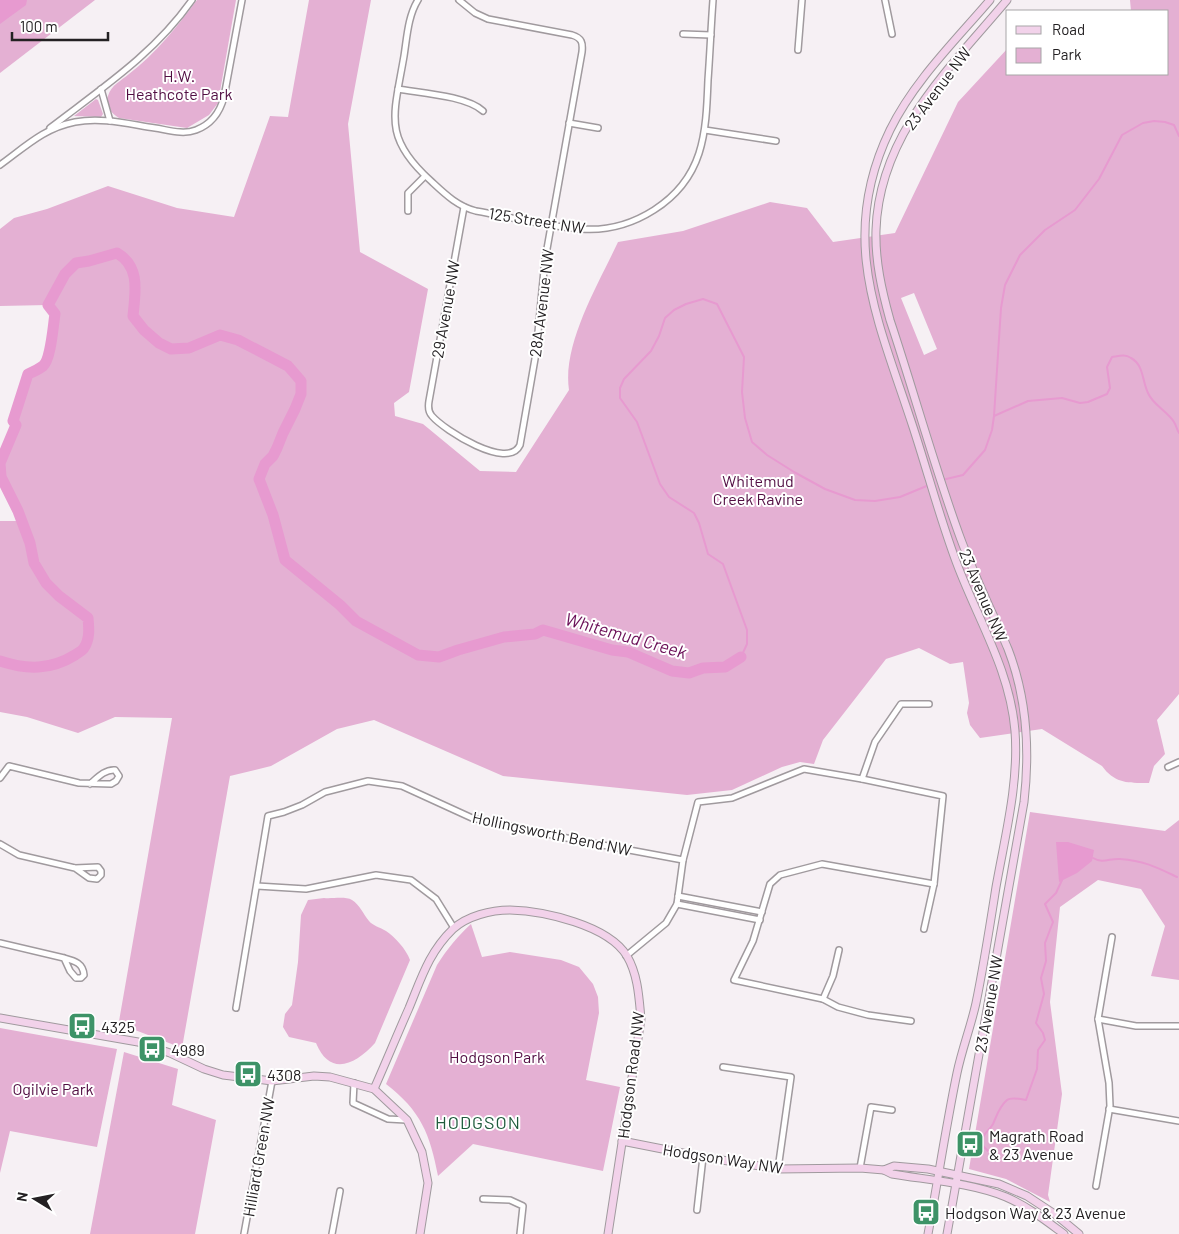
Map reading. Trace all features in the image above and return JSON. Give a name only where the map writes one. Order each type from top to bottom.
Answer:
[{"type":"main road","name":"23 Avenue NW","points":[[928,1234],[959,1065],[975,1006],[994,899],[1014,781],[1015,740],[1010,696],[1004,676],[958,566],[878,324],[866,264],[865,231],[867,204],[876,168],[892,127],[921,81],[990,0]]},
{"type":"main road","name":"23 Avenue NW","points":[[947,1234],[1021,816],[1027,766],[1026,729],[1018,679],[1008,650],[970,564],[950,507],[882,288],[876,230],[882,188],[902,133],[916,110],[1007,0]]},
{"type":"main road","name":"Hodgson Road NW","points":[[374,1089],[432,955],[454,928],[488,912],[509,910],[580,923],[595,929],[612,941],[626,956],[638,985],[640,1019],[608,1234]]},
{"type":"main road","points":[[0,1018],[138,1042],[155,1047],[213,1072],[243,1078],[272,1081],[314,1076],[330,1077],[374,1089],[407,1120],[422,1152],[428,1182],[420,1234]]},
{"type":"main road","name":"Hodgson Way NW","points":[[622,1141],[778,1169],[860,1168],[884,1170],[892,1174],[985,1190],[1004,1196],[1031,1210],[1064,1234]]},
{"type":"main road","name":"Hodgson Way NW","points":[[884,1170],[894,1166],[958,1175],[1000,1184],[1027,1196],[1056,1215],[1079,1234]]},
{"type":"street","points":[[0,165],[148,52],[192,0]]},
{"type":"street","points":[[48,130],[77,122],[110,121],[184,132],[196,130],[212,120],[219,111],[224,97],[242,0]]},
{"type":"street","points":[[418,0],[410,20],[398,89],[460,100],[483,111]]},
{"type":"street","name":"28A Avenue NW","points":[[459,0],[475,13],[488,19],[572,35],[581,40],[582,52],[544,267],[536,353],[520,445],[514,452]]},
{"type":"street","name":"125 Street NW","points":[[398,89],[395,118],[398,139],[408,157],[425,176],[451,199],[464,207],[476,211],[581,229],[602,229],[632,222],[658,208],[674,194],[688,176],[700,153],[705,130],[713,0]]},
{"type":"street","points":[[798,50],[802,0]]},
{"type":"street","points":[[885,0],[892,34]]},
{"type":"street","points":[[684,34],[711,35]]},
{"type":"street","points":[[101,89],[110,121]]},
{"type":"street","points":[[569,123],[598,128]]},
{"type":"street","points":[[705,130],[776,141]]},
{"type":"street","points":[[408,211],[408,193],[425,176]]},
{"type":"street","name":"29 Avenue NW","points":[[464,207],[429,401],[429,410],[434,418],[477,447],[506,454],[514,452]]},
{"type":"street","points":[[862,778],[875,742],[901,704],[929,704]]},
{"type":"street","points":[[1168,767],[1179,762]]},
{"type":"street","points":[[0,778],[10,766],[79,783],[90,784],[111,784],[116,782],[119,776],[115,770],[110,770],[90,784]]},
{"type":"street","points":[[626,956],[666,923],[677,904],[683,860],[698,802],[732,798],[804,769],[862,778],[943,796],[934,884],[924,929]]},
{"type":"street","name":"Hollingsworth Bend NW","points":[[236,1008],[268,816],[284,812],[325,792],[368,781],[402,786],[472,818],[683,860]]},
{"type":"street","points":[[0,844],[19,855],[75,868],[98,867],[101,874],[97,880],[93,880],[75,868]]},
{"type":"street","points":[[911,1021],[868,1015],[838,1007],[823,999],[734,980],[753,941],[770,884],[780,875],[822,864],[934,884]]},
{"type":"street","points":[[257,886],[306,889],[376,875],[412,880],[436,899],[454,928]]},
{"type":"street","points":[[678,896],[762,912]]},
{"type":"street","points":[[677,904],[760,920]]},
{"type":"street","points":[[1096,1186],[1109,1109],[1109,1083],[1098,1019],[1112,937]]},
{"type":"street","points":[[0,943],[64,958]]},
{"type":"street","points":[[823,999],[833,976],[839,950]]},
{"type":"street","points":[[1098,1019],[1136,1026],[1179,1026]]},
{"type":"street","points":[[723,1067],[791,1078],[778,1169]]},
{"type":"street","name":"Hilliard Green NW","points":[[244,1234],[272,1081]]},
{"type":"street","points":[[354,1083],[353,1103],[388,1119],[407,1120]]},
{"type":"street","points":[[860,1168],[871,1108],[892,1110]]},
{"type":"street","points":[[1109,1109],[1179,1121]]},
{"type":"street","points":[[697,1210],[703,1157]]},
{"type":"street","points":[[332,1234],[340,1191]]},
{"type":"street","points":[[483,1199],[510,1200],[523,1206],[520,1234]]},
{"type":"green space","points":[[0,0],[95,0],[0,73]]},
{"type":"green space","name":"H.W. Heathcote Park","points":[[197,0],[236,0],[218,103],[209,115],[187,128],[119,118],[108,106],[109,92],[157,48],[174,30]]},
{"type":"green space","name":"Whitemud Creek Ravine","points":[[309,0],[371,0],[348,124],[360,252],[428,289],[409,392],[394,403],[395,416],[423,424],[480,471],[516,472],[569,390],[568,372],[576,334],[592,295],[618,242],[683,231],[770,202],[807,208],[833,242],[895,233],[958,102],[1006,50],[1006,75],[1169,75],[1169,10],[1131,10],[1130,0],[1179,0],[1179,694],[1157,720],[1165,754],[1154,766],[1149,783],[1117,779],[1102,766],[1042,729],[980,738],[970,725],[967,713],[969,703],[963,662],[950,664],[919,648],[886,659],[823,740],[814,764],[800,762],[782,767],[732,790],[687,795],[503,776],[374,720],[337,729],[271,766],[230,776],[182,1048],[135,1030],[118,1027],[172,718],[115,717],[78,733],[27,717],[0,712],[0,521],[21,521],[1,477],[0,463],[16,426],[13,421],[28,374],[43,366],[48,357],[55,314],[48,305],[0,306],[0,229],[14,218],[47,209],[108,186],[177,208],[234,217],[270,116],[288,117]],"holes":[[[914,293],[937,349],[924,355],[901,298]]]},
{"type":"green space","points":[[96,99],[103,114],[101,117],[74,116]]},
{"type":"green space","points":[[1030,812],[1165,831],[1179,820],[1179,980],[1151,976],[1165,926],[1141,889],[1098,880],[1060,907],[1050,1002],[1062,1094],[1048,1195],[1050,1202],[1006,1179],[969,1169]]},
{"type":"green space","points":[[324,898],[352,900],[371,923],[386,931],[396,940],[410,960],[375,1043],[359,1057],[343,1064],[336,1064],[328,1060],[316,1043],[289,1037],[283,1027],[285,1014],[292,1005],[298,962],[301,915],[308,900]]},
{"type":"green space","name":"Hodgson Park","points":[[471,924],[482,957],[510,952],[561,960],[579,967],[593,984],[598,997],[599,1013],[586,1080],[620,1087],[603,1171],[473,1144],[438,1176],[431,1148],[422,1124],[408,1104],[386,1084],[437,965],[453,943]]},
{"type":"green space","name":"Ogilvie Park","points":[[0,1028],[117,1049],[97,1147],[10,1131],[0,1173]]},
{"type":"green space","points":[[124,1052],[178,1069],[172,1105],[216,1120],[195,1234],[90,1234]]},
{"type":"shaded area","points":[[0,0],[27,0],[26,5],[0,24]]},
{"type":"shaded area","points":[[1056,842],[1068,842],[1094,850],[1092,861],[1077,873],[1059,882]]},
{"type":"waterway","points":[[994,416],[1001,308],[1005,285],[1020,255],[1045,230],[1075,210],[1099,179],[1122,135],[1143,123],[1154,121],[1174,125],[1179,136]]},
{"type":"waterway","name":"Whitemud Creek","points":[[0,661],[29,667],[48,666],[66,660],[86,645],[89,630],[88,618],[59,596],[46,583],[34,563],[30,543],[18,511],[1,477],[0,463],[16,425],[13,421],[28,374],[43,366],[48,357],[55,314],[48,305],[65,274],[76,263],[117,253],[125,259],[133,273],[135,281],[133,316],[144,330],[159,343],[171,349],[189,348],[220,335],[238,340],[288,366],[301,381],[301,394],[295,409],[273,456],[265,464],[259,479],[273,515],[285,560],[340,605],[356,621],[418,655],[439,657],[504,637],[535,634],[543,630],[612,650],[628,652],[672,671],[689,673],[703,668],[725,667],[741,657]]},
{"type":"waterway","name":"Whitemud Creek","points":[[741,657],[747,644],[747,630],[723,564],[708,554],[699,523],[694,513],[669,497],[660,484],[637,422],[620,398],[620,388],[624,379],[651,351],[659,336],[665,318],[674,310],[703,299],[717,304],[744,357],[742,392],[745,418],[752,442],[767,455],[825,489],[855,500],[875,501],[900,497],[929,485]]},
{"type":"waterway","name":"Whitemud Creek","points":[[942,480],[963,475],[985,450],[992,430],[994,416],[1028,401],[1062,398],[1080,403],[1088,402],[1107,394],[1110,388],[1107,367],[1112,357],[1126,356],[1135,361],[1141,369],[1150,397],[1171,418],[1179,433]]},
{"type":"waterway","points":[[1093,858],[1100,861],[1116,859],[1136,861],[1156,867],[1177,877]]},
{"type":"waterway","points":[[988,1151],[982,1145],[984,1135],[1007,1100],[1013,1098],[1026,1100],[1037,1069],[1038,1050],[1045,1040],[1043,1033],[1036,1023],[1044,994],[1041,978],[1046,961],[1045,943],[1053,922],[1045,904],[1056,893],[1062,880]]},
{"type":"place","name":"4325","points":[[82,1026]]},
{"type":"place","name":"4989","points":[[152,1049]]},
{"type":"place","name":"4308","points":[[248,1074]]},
{"type":"place","name":"Magrath Road & 23 Avenue","points":[[970,1144]]},
{"type":"place","name":"Hodgson Way & 23 Avenue","points":[[926,1212]]},
{"type":"district","name":"HODGSON","points":[[478,1122]]}]
